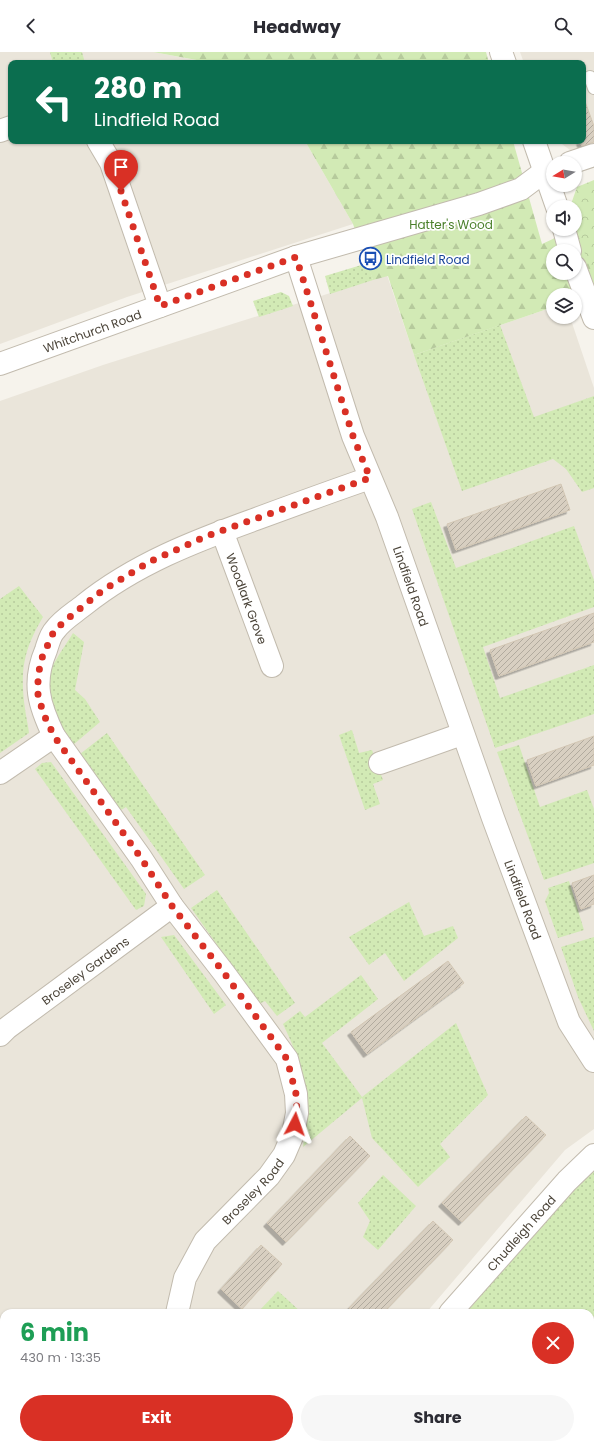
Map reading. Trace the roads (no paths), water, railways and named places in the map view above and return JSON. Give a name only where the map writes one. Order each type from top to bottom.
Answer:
[{"type":"street","points":[[100,144],[112,163],[160,306]]},
{"type":"street","points":[[536,144],[546,164]]},
{"type":"street","points":[[582,159],[594,155]]},
{"type":"street","name":"Whitchurch Road","points":[[0,364],[296,257],[479,204],[521,189],[546,172]]},
{"type":"street","name":"Lindfield Road","points":[[296,257],[353,436],[387,517],[462,734],[570,1022],[594,1061]]},
{"type":"street","points":[[580,280],[594,318]]},
{"type":"street","name":"Broseley Road","points":[[178,1309],[185,1278],[205,1241],[269,1176],[284,1155],[293,1134],[297,1113],[296,1094],[287,1059],[224,973],[172,906],[141,858],[54,736],[44,715],[38,696],[38,677],[41,660],[54,631],[103,590],[151,561],[222,531],[370,478]]},
{"type":"street","name":"Woodlark Grove","points":[[222,531],[272,666]]},
{"type":"street","points":[[380,763],[462,734]]},
{"type":"street","points":[[0,773],[54,736]]},
{"type":"street","name":"Broseley Gardens","points":[[0,1035],[7,1028],[172,906]]},
{"type":"street","name":"Chudleigh Road","points":[[454,1309],[567,1181],[594,1155]]},
{"type":"place","name":"Lindfield Road","points":[[371,259]]},
{"type":"park label","name":"Hatter's Wood","points":[[451,224]]}]
